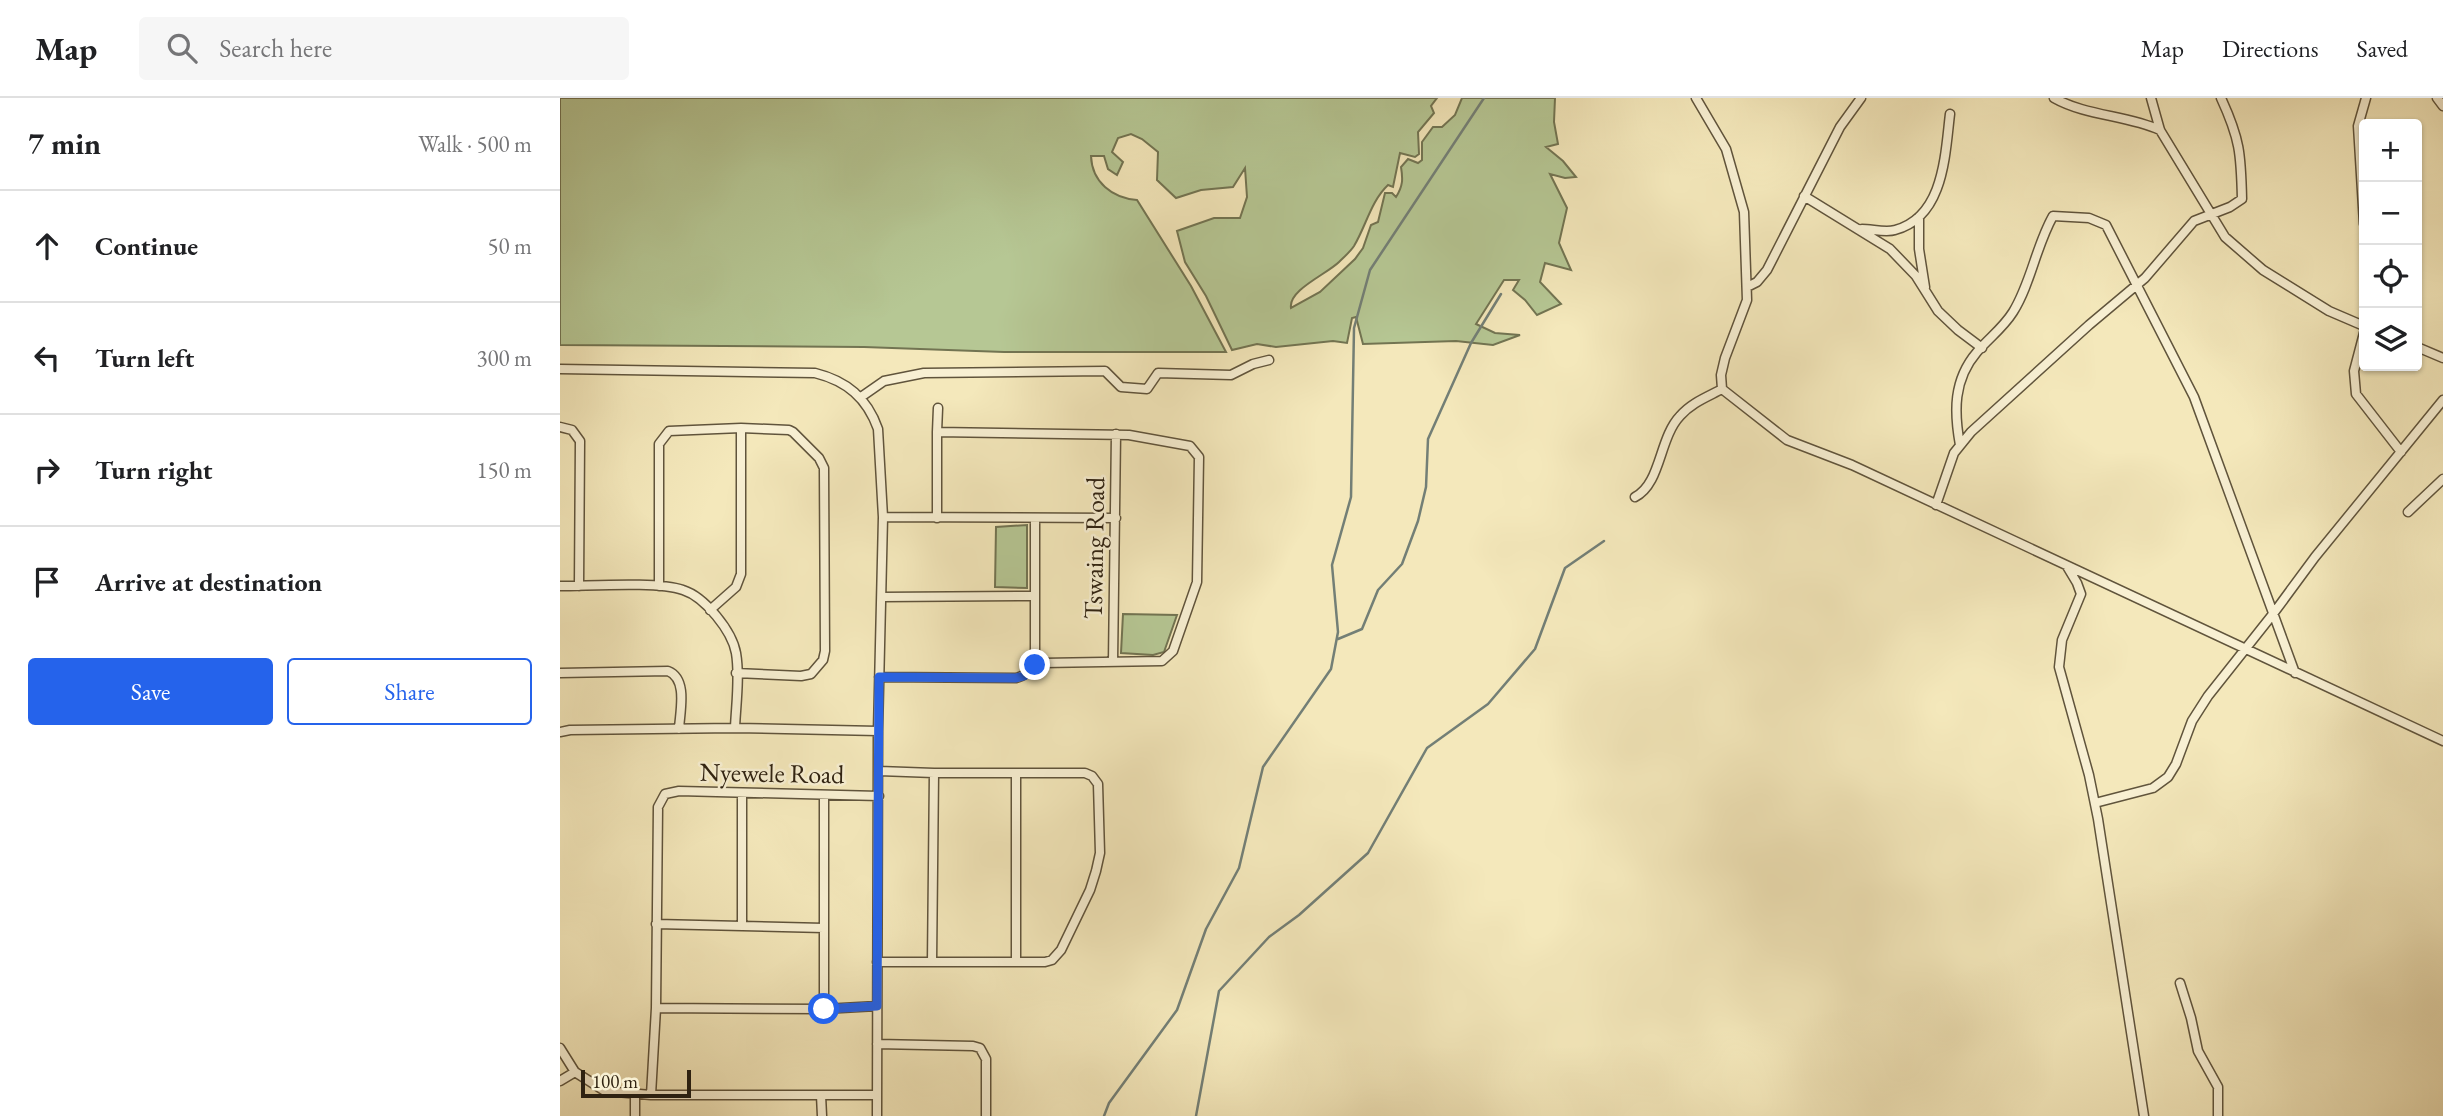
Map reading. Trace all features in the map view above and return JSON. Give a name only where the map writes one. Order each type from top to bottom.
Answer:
[{"type":"street","points":[[1696,98],[1726,149],[1742,201],[1746,300],[1725,358],[1722,389]]},
{"type":"street","points":[[1747,287],[1758,282],[1767,270],[1840,127],[1861,98]]},
{"type":"street","points":[[2054,98],[2094,113],[2130,118],[2160,130]]},
{"type":"street","points":[[2151,98],[2160,130],[2225,237],[2263,270],[2329,311],[2359,324]]},
{"type":"street","points":[[1936,505],[1954,453],[1971,432],[2137,285],[2193,221],[2210,216],[2242,199],[2241,150],[2235,127],[2221,98]]},
{"type":"street","points":[[2361,182],[2358,125],[2366,98]]},
{"type":"street","points":[[2437,98],[2443,106]]},
{"type":"street","points":[[1859,228],[1894,231],[1919,217],[1935,196],[1944,169],[1950,114]]},
{"type":"street","points":[[1804,196],[1890,249],[1916,276],[1938,310],[1982,348]]},
{"type":"street","points":[[1960,445],[1955,418],[1956,394],[1970,363],[2000,331],[2014,310],[2053,216],[2089,218],[2106,225],[2194,397],[2295,673]]},
{"type":"street","points":[[1919,217],[1919,248],[1925,290]]},
{"type":"street","points":[[2422,349],[2443,358]]},
{"type":"street","points":[[2359,352],[2354,371],[2356,394],[2401,452]]},
{"type":"street","points":[[861,397],[884,381],[924,373],[1105,371],[1121,387],[1147,389],[1158,373],[1231,375],[1253,364],[1269,360]]},
{"type":"street","points":[[560,369],[815,373],[830,376],[861,397],[878,429],[883,517],[878,731],[877,1116]]},
{"type":"street","points":[[1635,497],[1647,487],[1667,435],[1678,417],[1691,405],[1722,389]]},
{"type":"street","points":[[1722,389],[1787,440],[1852,465],[2443,741]]},
{"type":"street","points":[[2095,803],[2153,788],[2168,777],[2176,764],[2192,721],[2208,696],[2315,557],[2443,400]]},
{"type":"street","points":[[937,517],[938,408]]},
{"type":"street","points":[[560,427],[572,430],[580,441],[579,586]]},
{"type":"street","points":[[710,610],[736,587],[741,574],[741,428]]},
{"type":"street","points":[[659,586],[659,444],[663,436],[675,429],[783,429],[793,432],[822,463],[823,660],[811,674],[801,676],[736,673]]},
{"type":"street","points":[[879,677],[1016,678],[1024,676],[1035,665],[1044,663],[1158,662],[1173,651],[1198,582],[1200,462],[1190,446],[1116,434],[937,432]]},
{"type":"street","name":"Tswaing Road","points":[[1113,662],[1116,434]]},
{"type":"street","points":[[2407,512],[2443,479]]},
{"type":"street","points":[[883,517],[1116,518]]},
{"type":"street","points":[[1035,519],[1035,665]]},
{"type":"street","points":[[2067,566],[2081,594],[2062,640],[2059,667],[2095,803],[2144,1116]]},
{"type":"street","points":[[560,586],[659,586],[685,591],[710,610],[728,631],[736,656],[735,728]]},
{"type":"street","points":[[882,597],[1034,596]]},
{"type":"street","points":[[560,673],[668,671],[674,674],[681,685],[679,729]]},
{"type":"street","points":[[560,732],[735,728],[878,731]]},
{"type":"street","points":[[2434,736],[2443,731]]},
{"type":"street","points":[[877,962],[1045,962],[1058,955],[1090,890],[1100,853],[1099,792],[1096,779],[1085,773],[879,771]]},
{"type":"street","points":[[932,962],[934,773]]},
{"type":"street","points":[[1016,773],[1016,962]]},
{"type":"street","name":"Nyewele Road","points":[[656,924],[658,807],[665,794],[679,791],[879,796]]},
{"type":"street","points":[[742,793],[742,926]]},
{"type":"street","points":[[824,795],[824,1009]]},
{"type":"street","points":[[651,1095],[656,1008],[656,924],[824,928]]},
{"type":"street","points":[[2179,983],[2191,1018],[2198,1051],[2218,1087],[2218,1116]]},
{"type":"street","points":[[656,1008],[824,1009],[877,1006]]},
{"type":"street","points":[[877,1044],[980,1048],[986,1059],[986,1116]]},
{"type":"street","points":[[560,1048],[575,1072],[605,1091],[635,1095],[877,1095]]},
{"type":"street","points":[[560,1081],[575,1072]]},
{"type":"street","points":[[635,1095],[635,1116]]},
{"type":"street","points":[[821,1095],[822,1116]]},
{"type":"green space","points":[[560,98],[1437,98],[1431,106],[1434,113],[1418,132],[1419,154],[1415,157],[1400,153],[1393,187],[1388,185],[1377,198],[1354,246],[1333,267],[1302,289],[1292,301],[1291,308],[1320,292],[1355,259],[1363,248],[1371,225],[1378,222],[1385,193],[1392,193],[1396,197],[1398,193],[1402,182],[1401,167],[1408,159],[1418,163],[1422,160],[1422,142],[1433,127],[1442,127],[1455,115],[1462,98],[1555,98],[1554,122],[1558,144],[1546,147],[1563,161],[1576,177],[1565,178],[1550,174],[1567,208],[1559,243],[1571,270],[1545,263],[1540,282],[1561,304],[1537,315],[1513,290],[1519,280],[1504,280],[1476,324],[1495,333],[1520,335],[1493,345],[1456,341],[1363,344],[1356,317],[1352,318],[1347,343],[1333,341],[1276,347],[1257,344],[1232,350],[1206,296],[1185,262],[1177,231],[1214,218],[1240,218],[1247,197],[1245,168],[1233,187],[1201,190],[1176,198],[1157,180],[1158,152],[1131,134],[1118,138],[1112,152],[1123,162],[1117,175],[1108,169],[1104,156],[1091,156],[1095,174],[1112,192],[1137,200],[1191,286],[1226,352],[1004,352],[864,347],[560,345]]},
{"type":"green space","points":[[1027,525],[1027,588],[995,587],[996,527]]},
{"type":"green space","points":[[1123,614],[1177,615],[1164,652],[1153,655],[1121,653]]},
{"type":"waterway","points":[[1104,1116],[1109,1103],[1177,1010],[1206,929],[1239,868],[1263,767],[1331,669],[1338,632],[1332,565],[1351,497],[1354,328],[1370,270],[1484,98]]},
{"type":"waterway","points":[[1338,639],[1362,629],[1378,590],[1402,564],[1418,521],[1426,487],[1428,439],[1471,343],[1501,294]]},
{"type":"waterway","points":[[1196,1116],[1219,991],[1269,937],[1299,915],[1368,853],[1427,748],[1488,704],[1535,649],[1565,568],[1604,541]]},
{"type":"route","points":[[824,1009],[877,1006],[879,677],[1016,678],[1024,676],[1035,665]]}]
